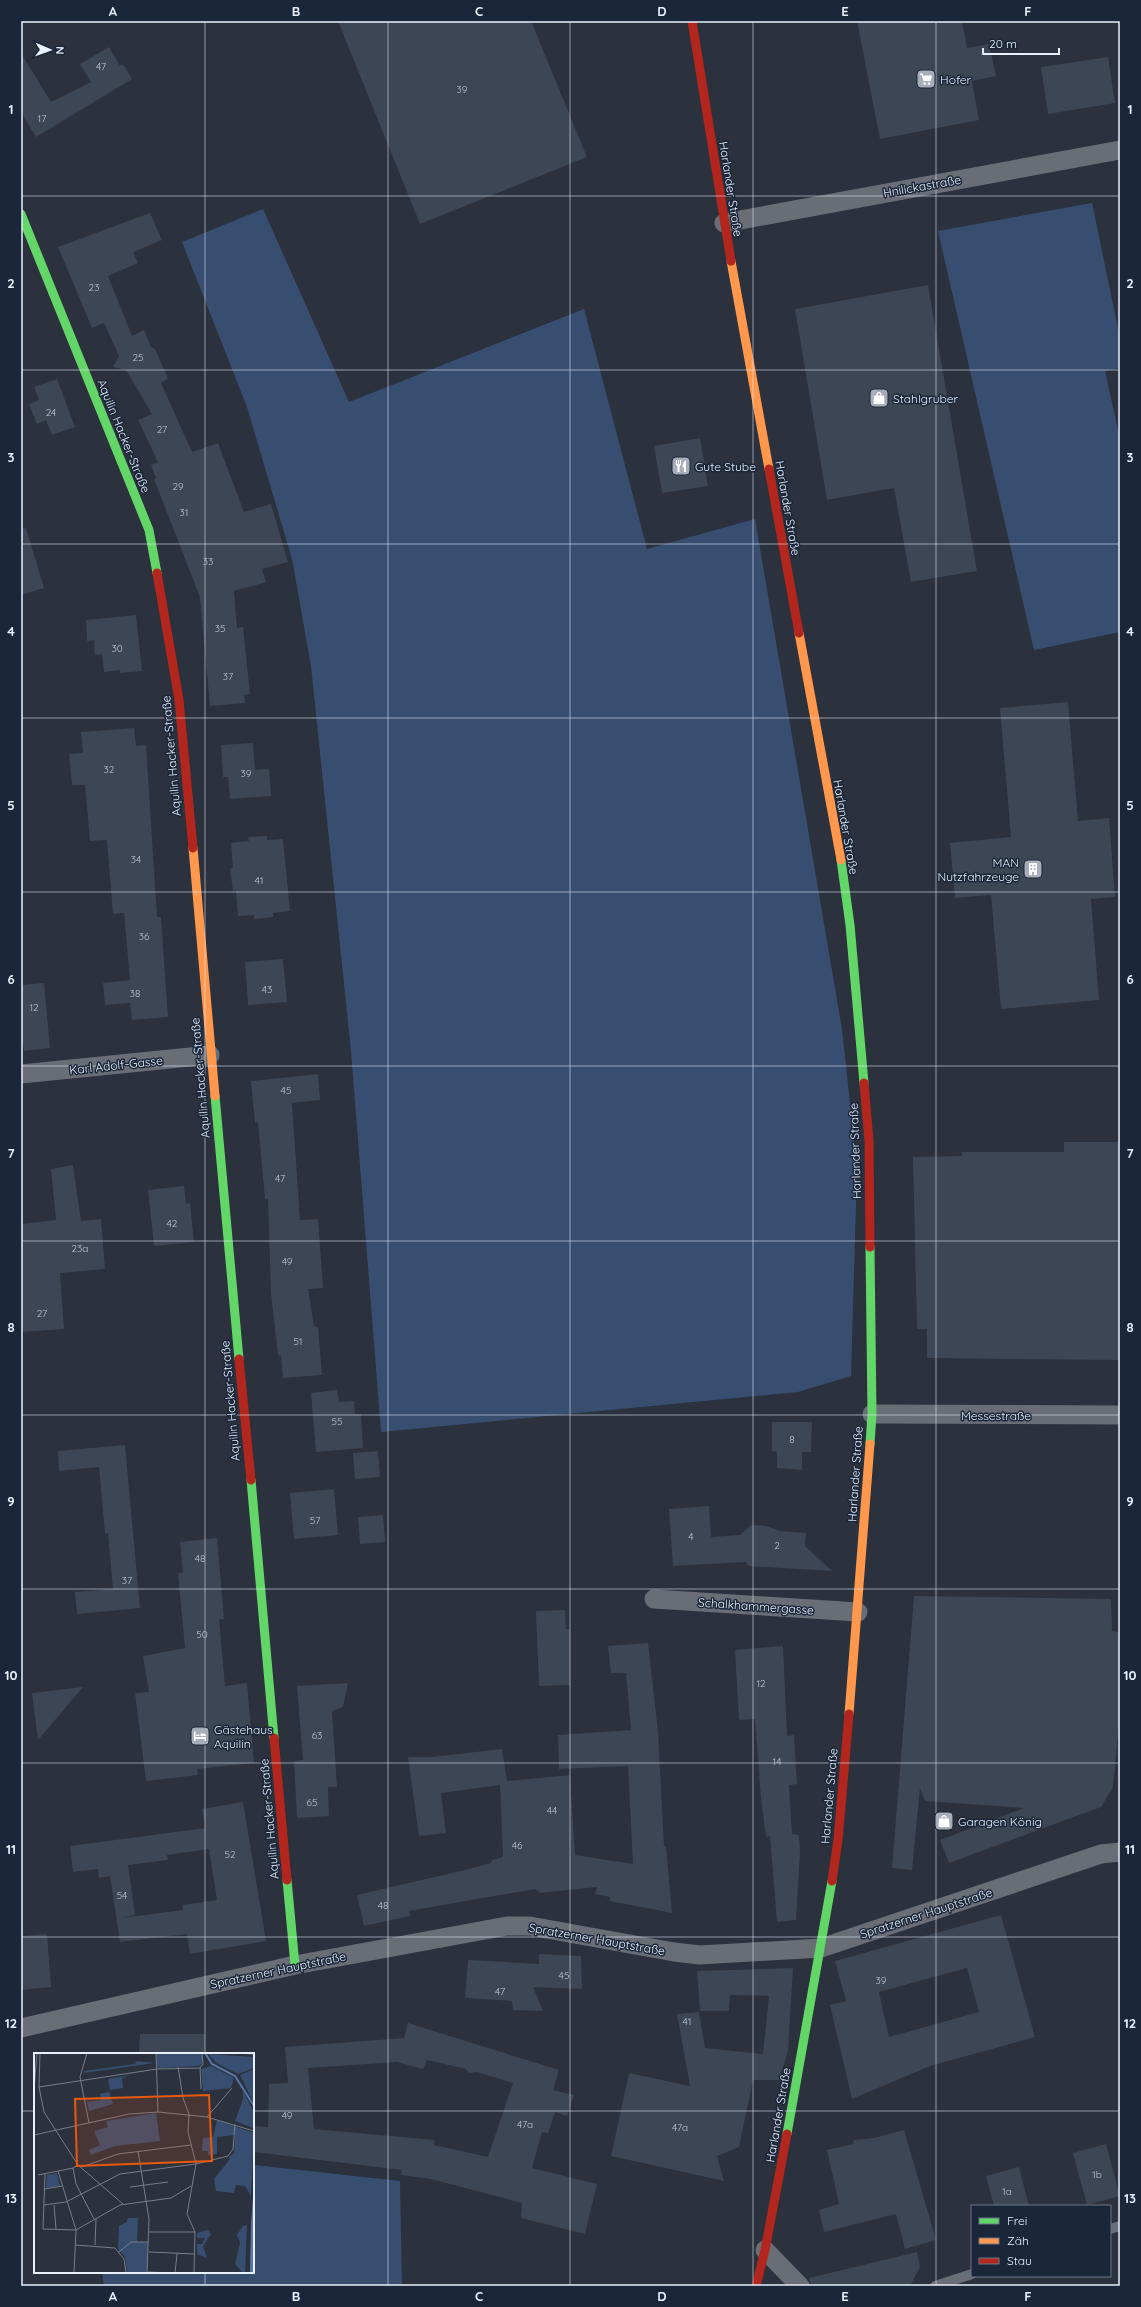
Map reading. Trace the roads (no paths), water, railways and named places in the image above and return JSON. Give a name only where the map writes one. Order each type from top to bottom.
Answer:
[{"type":"main road","name":"Harlander Straße","points":[[692,21],[724,223],[850,925],[868,1141],[872,1414],[858,1612],[838,1840],[821,1948],[766,2250],[756,2286]]},
{"type":"main road","name":"Aquilin Hacker-Straße","points":[[21,214],[149,530],[179,700],[210,1055],[295,1965]]},
{"type":"street","name":"Hnilickastraße","points":[[724,223],[1120,150]]},
{"type":"street","name":"Karl Adolf-Gasse","points":[[21,1074],[210,1055]]},
{"type":"street","name":"Messestraße","points":[[872,1414],[1120,1415]]},
{"type":"street","name":"Schalkhammergasse","points":[[654,1600],[858,1612]]},
{"type":"street","name":"Spratzerner Hauptstraße","points":[[21,2028],[295,1965],[507,1926],[530,1926],[674,1952],[700,1955],[821,1948],[1101,1854],[1120,1852]]},
{"type":"street","points":[[766,2250],[800,2286]]},
{"type":"lane","points":[[935,2286],[971,2274]]},
{"type":"place","name":"Hofer","points":[[926,79]]},
{"type":"place","name":"Stahlgruber","points":[[879,398]]},
{"type":"place","name":"Gute Stube","points":[[681,466]]},
{"type":"place","name":"MAN Nutzfahrzeuge","points":[[1033,869]]},
{"type":"place","name":"Gästehaus Aquilin","points":[[200,1736]]},
{"type":"place","name":"Garagen König","points":[[944,1821]]}]
